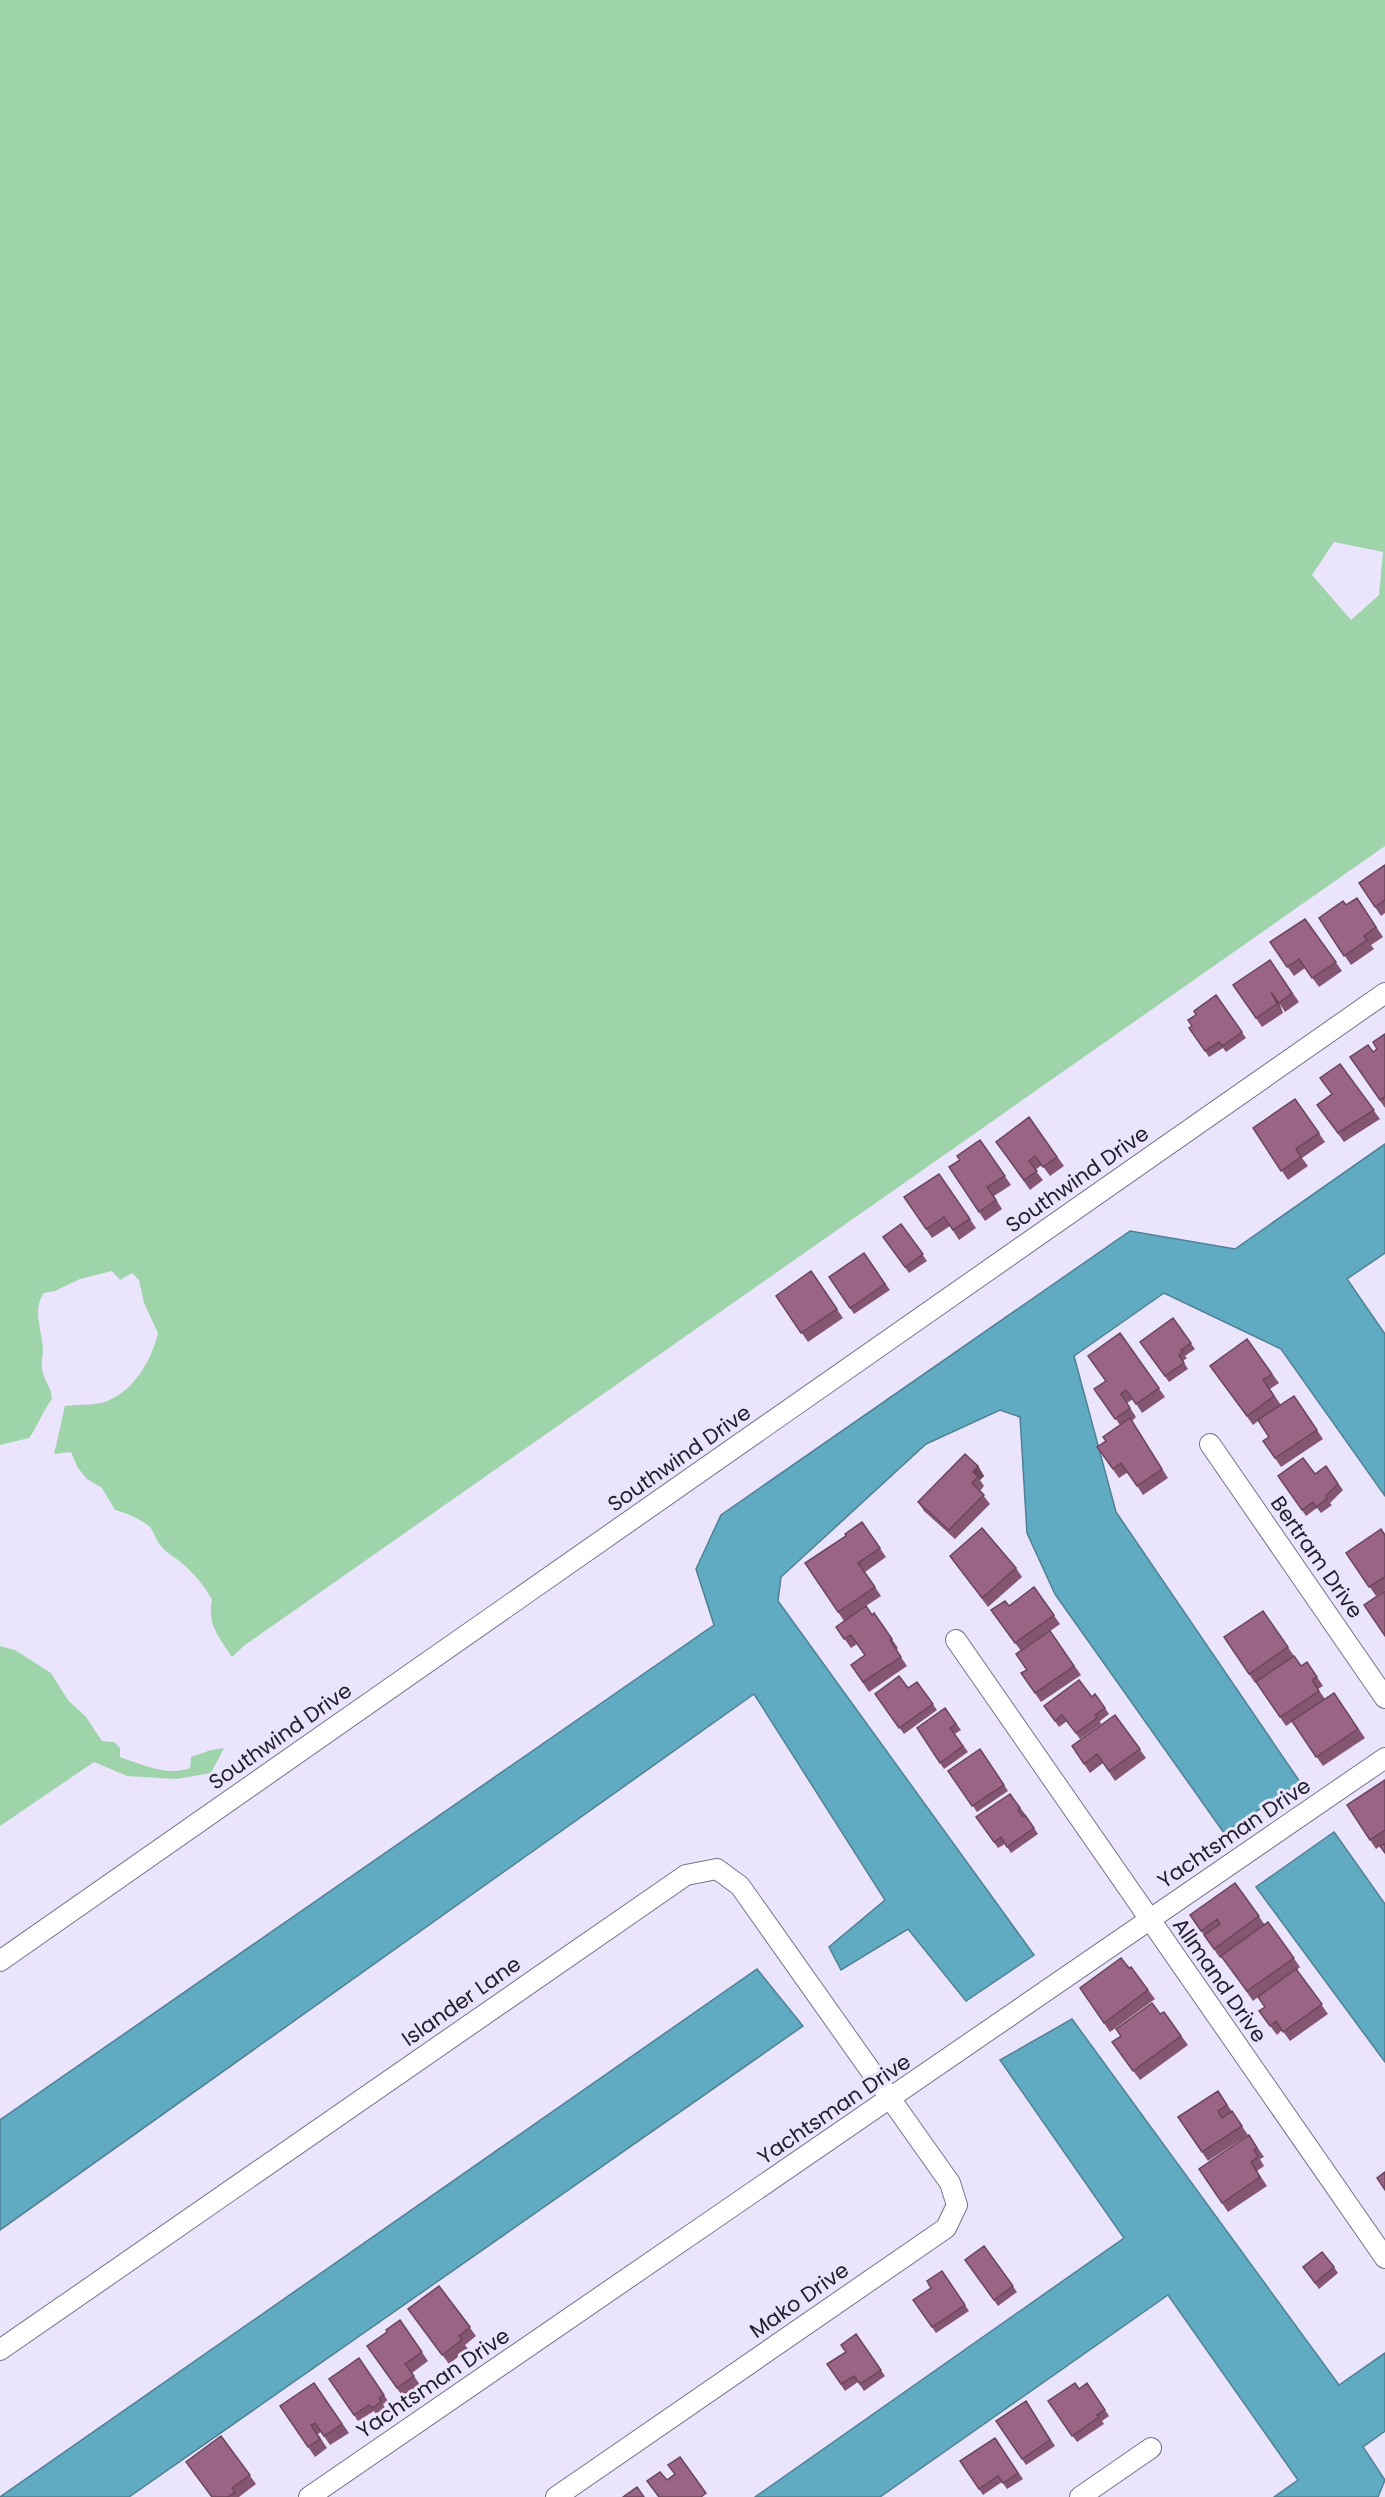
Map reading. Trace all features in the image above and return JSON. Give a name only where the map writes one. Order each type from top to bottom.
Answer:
[{"type":"street","name":"Southwind Drive","points":[[0,1961],[1385,993]]},
{"type":"street","name":"Bertram Drive","points":[[1210,1444],[1385,1698]]},
{"type":"street","name":"Allmand Drive","points":[[956,1640],[1385,2258]]},
{"type":"street","name":"Yachtsman Drive","points":[[309,2497],[891,2100],[1385,1758]]},
{"type":"street","name":"Islander Lane","points":[[0,2350],[686,1875],[717,1869],[740,1886],[891,2100]]},
{"type":"street","name":"Mako Drive","points":[[556,2497],[946,2228],[957,2205],[951,2184],[891,2100]]},
{"type":"street","points":[[1080,2497],[1151,2448]]},
{"type":"green space","points":[[0,0],[1385,0],[1385,846],[245,1645],[232,1657],[213,1624],[212,1600],[195,1576],[159,1544],[149,1526],[115,1510],[102,1488],[87,1479],[78,1468],[71,1452],[54,1454],[65,1406],[98,1404],[117,1396],[133,1382],[151,1353],[158,1333],[144,1303],[139,1280],[132,1273],[120,1280],[112,1271],[80,1279],[55,1291],[44,1293],[40,1300],[38,1313],[43,1349],[42,1367],[52,1399],[29,1438],[0,1445]],"holes":[[[1334,542],[1383,552],[1379,595],[1351,620],[1312,575]]]},
{"type":"green space","points":[[0,1646],[15,1650],[51,1673],[68,1700],[86,1717],[102,1741],[114,1742],[120,1748],[120,1757],[172,1771],[190,1768],[191,1757],[224,1748],[211,1773],[176,1779],[127,1776],[94,1762],[0,1826]]},
{"type":"water","points":[[1385,1144],[1385,1253],[1347,1279],[1385,1334],[1385,1496],[1281,1349],[1164,1293],[1074,1356],[1116,1512],[1300,1782],[1224,1833],[1055,1594],[1027,1533],[1020,1417],[1000,1410],[926,1444],[781,1577],[778,1601],[1034,1955],[966,2001],[908,1929],[841,1970],[829,1947],[885,1900],[754,1694],[0,2230],[0,2120],[714,1625],[696,1569],[721,1515],[1130,1231],[1235,1249]]},
{"type":"water","points":[[1334,1832],[1385,1904],[1385,2062],[1256,1887]]},
{"type":"water","points":[[757,1969],[803,2026],[129,2497],[0,2497]]},
{"type":"water","points":[[1072,2019],[1339,2385],[1385,2353],[1385,2431],[1363,2447],[1385,2480],[1378,2497],[1274,2497],[1298,2480],[1168,2295],[880,2497],[755,2497],[1124,2238],[1000,2060]]},
{"type":"building","points":[[1385,865],[1385,900],[1375,907],[1359,883]]},
{"type":"building","points":[[1357,898],[1376,927],[1364,936],[1367,940],[1344,956],[1319,918],[1343,901],[1346,905]]},
{"type":"building","points":[[1305,919],[1336,962],[1312,978],[1299,959],[1287,967],[1270,942]]},
{"type":"building","points":[[1270,960],[1292,993],[1279,1003],[1271,992],[1277,1004],[1256,1018],[1233,985]]},
{"type":"building","points":[[1216,995],[1242,1032],[1222,1046],[1219,1042],[1205,1051],[1189,1028],[1192,1026],[1188,1020],[1196,1015],[1194,1011]]},
{"type":"building","points":[[1385,1034],[1385,1097],[1380,1100],[1350,1057],[1368,1045],[1373,1052],[1377,1049],[1373,1042]]},
{"type":"building","points":[[1340,1064],[1374,1110],[1338,1133],[1317,1105],[1332,1094],[1320,1078]]},
{"type":"building","points":[[1295,1099],[1319,1133],[1296,1149],[1301,1157],[1281,1171],[1253,1128]]},
{"type":"building","points":[[1029,1117],[1057,1157],[1043,1167],[1035,1156],[1029,1161],[1037,1171],[1024,1180],[996,1142]]},
{"type":"building","points":[[980,1140],[1005,1176],[987,1187],[996,1200],[979,1212],[949,1167],[960,1160],[957,1156]]},
{"type":"building","points":[[939,1174],[970,1219],[953,1230],[944,1217],[926,1229],[904,1197]]},
{"type":"building","points":[[901,1224],[923,1254],[905,1267],[883,1237]]},
{"type":"building","points":[[864,1253],[885,1284],[850,1308],[829,1277]]},
{"type":"building","points":[[811,1271],[837,1309],[801,1333],[776,1296]]},
{"type":"building","points":[[1173,1318],[1191,1343],[1181,1350],[1183,1352],[1179,1355],[1184,1363],[1165,1376],[1140,1342]]},
{"type":"building","points":[[1120,1333],[1159,1388],[1136,1404],[1126,1390],[1121,1394],[1130,1408],[1115,1419],[1094,1389],[1106,1381],[1088,1356]]},
{"type":"building","points":[[1247,1339],[1272,1374],[1263,1380],[1274,1396],[1247,1416],[1210,1366]]},
{"type":"building","points":[[1294,1396],[1317,1430],[1275,1458],[1263,1441],[1269,1437],[1258,1420]]},
{"type":"building","points":[[1130,1418],[1162,1469],[1137,1486],[1121,1463],[1113,1469],[1097,1447],[1106,1441],[1103,1437]]},
{"type":"building","points":[[965,1454],[978,1466],[973,1472],[978,1477],[972,1483],[984,1495],[949,1530],[918,1502]]},
{"type":"building","points":[[1303,1458],[1315,1474],[1326,1466],[1338,1484],[1326,1496],[1327,1499],[1316,1507],[1313,1502],[1302,1510],[1278,1476]]},
{"type":"building","points":[[862,1522],[880,1548],[858,1563],[875,1587],[838,1612],[805,1563],[846,1536],[845,1534]]},
{"type":"building","points":[[982,1528],[1016,1568],[982,1598],[950,1556]]},
{"type":"building","points":[[1381,1529],[1385,1535],[1385,1577],[1369,1587],[1346,1553]]},
{"type":"building","points":[[1034,1587],[1054,1615],[1015,1643],[991,1610],[1005,1601],[1009,1606]]},
{"type":"building","points":[[1385,1591],[1385,1636],[1364,1605]]},
{"type":"building","points":[[866,1606],[872,1615],[874,1613],[892,1639],[890,1640],[901,1657],[863,1682],[851,1665],[865,1655],[851,1635],[844,1639],[836,1627]]},
{"type":"building","points":[[1263,1611],[1288,1647],[1249,1674],[1224,1637]]},
{"type":"building","points":[[1050,1631],[1074,1666],[1035,1693],[1021,1673],[1027,1670],[1016,1654]]},
{"type":"building","points":[[1294,1656],[1301,1666],[1307,1662],[1317,1677],[1312,1680],[1319,1691],[1280,1717],[1256,1682]]},
{"type":"building","points":[[899,1676],[908,1688],[917,1682],[933,1704],[899,1728],[875,1694]]},
{"type":"building","points":[[1079,1680],[1092,1697],[1095,1694],[1105,1708],[1095,1715],[1097,1718],[1076,1733],[1062,1715],[1055,1721],[1044,1706]]},
{"type":"building","points":[[1334,1693],[1358,1729],[1316,1757],[1292,1721]]},
{"type":"building","points":[[945,1708],[956,1724],[950,1728],[963,1746],[940,1763],[917,1728]]},
{"type":"building","points":[[1115,1715],[1140,1749],[1109,1771],[1097,1754],[1084,1764],[1072,1746]]},
{"type":"building","points":[[980,1749],[1004,1785],[972,1806],[948,1771]]},
{"type":"building","points":[[1385,1780],[1385,1830],[1370,1840],[1347,1805]]},
{"type":"building","points":[[1010,1794],[1020,1808],[1018,1810],[1023,1816],[1025,1815],[1034,1828],[1007,1847],[1001,1837],[994,1842],[976,1817]]},
{"type":"building","points":[[1385,1843],[1385,1853],[1380,1846]]},
{"type":"building","points":[[1235,1883],[1259,1916],[1214,1949],[1204,1935],[1220,1924],[1217,1919],[1201,1931],[1190,1915]]},
{"type":"building","points":[[1268,1922],[1294,1958],[1247,1991],[1221,1956]]},
{"type":"building","points":[[1121,1958],[1129,1968],[1131,1967],[1148,1990],[1104,2023],[1080,1988]]},
{"type":"building","points":[[1296,1969],[1322,2004],[1283,2032],[1276,2021],[1270,2026],[1259,2011],[1265,2007],[1258,1997]]},
{"type":"building","points":[[1152,2003],[1160,2014],[1164,2012],[1181,2036],[1133,2071],[1112,2042],[1121,2036],[1116,2029]]},
{"type":"building","points":[[1218,2091],[1227,2105],[1218,2111],[1222,2118],[1232,2111],[1242,2126],[1202,2152],[1178,2117]]},
{"type":"building","points":[[1249,2135],[1257,2148],[1254,2150],[1258,2157],[1251,2162],[1260,2177],[1222,2203],[1199,2169]]},
{"type":"building","points":[[1385,2172],[1385,2190],[1377,2178]]},
{"type":"building","points":[[984,2246],[1013,2286],[994,2300],[965,2260]]},
{"type":"building","points":[[1322,2252],[1334,2267],[1315,2283],[1303,2267]]},
{"type":"building","points":[[942,2271],[965,2305],[932,2327],[913,2300],[931,2288],[927,2281]]},
{"type":"building","points":[[439,2286],[470,2327],[459,2336],[462,2340],[442,2355],[408,2309]]},
{"type":"building","points":[[400,2320],[422,2352],[405,2364],[414,2376],[397,2388],[367,2346]]},
{"type":"building","points":[[856,2334],[881,2370],[860,2384],[854,2376],[841,2384],[827,2364],[846,2352],[841,2345]]},
{"type":"building","points":[[359,2358],[384,2395],[379,2398],[381,2402],[372,2408],[369,2405],[354,2415],[329,2379]]},
{"type":"building","points":[[314,2383],[342,2424],[324,2436],[315,2423],[311,2425],[320,2439],[308,2447],[280,2406]]},
{"type":"building","points":[[1075,2383],[1079,2389],[1087,2383],[1105,2410],[1072,2436],[1048,2401]]},
{"type":"building","points":[[1026,2401],[1050,2440],[1022,2459],[996,2421]]},
{"type":"building","points":[[221,2436],[250,2475],[232,2488],[235,2492],[228,2497],[212,2497],[186,2462]]},
{"type":"building","points":[[995,2438],[1018,2473],[1003,2483],[998,2476],[979,2489],[960,2461]]},
{"type":"building","points":[[680,2457],[706,2493],[701,2497],[659,2497],[647,2481],[660,2472],[667,2480],[675,2474],[668,2465]]},
{"type":"building","points":[[637,2487],[644,2497],[623,2497]]}]
